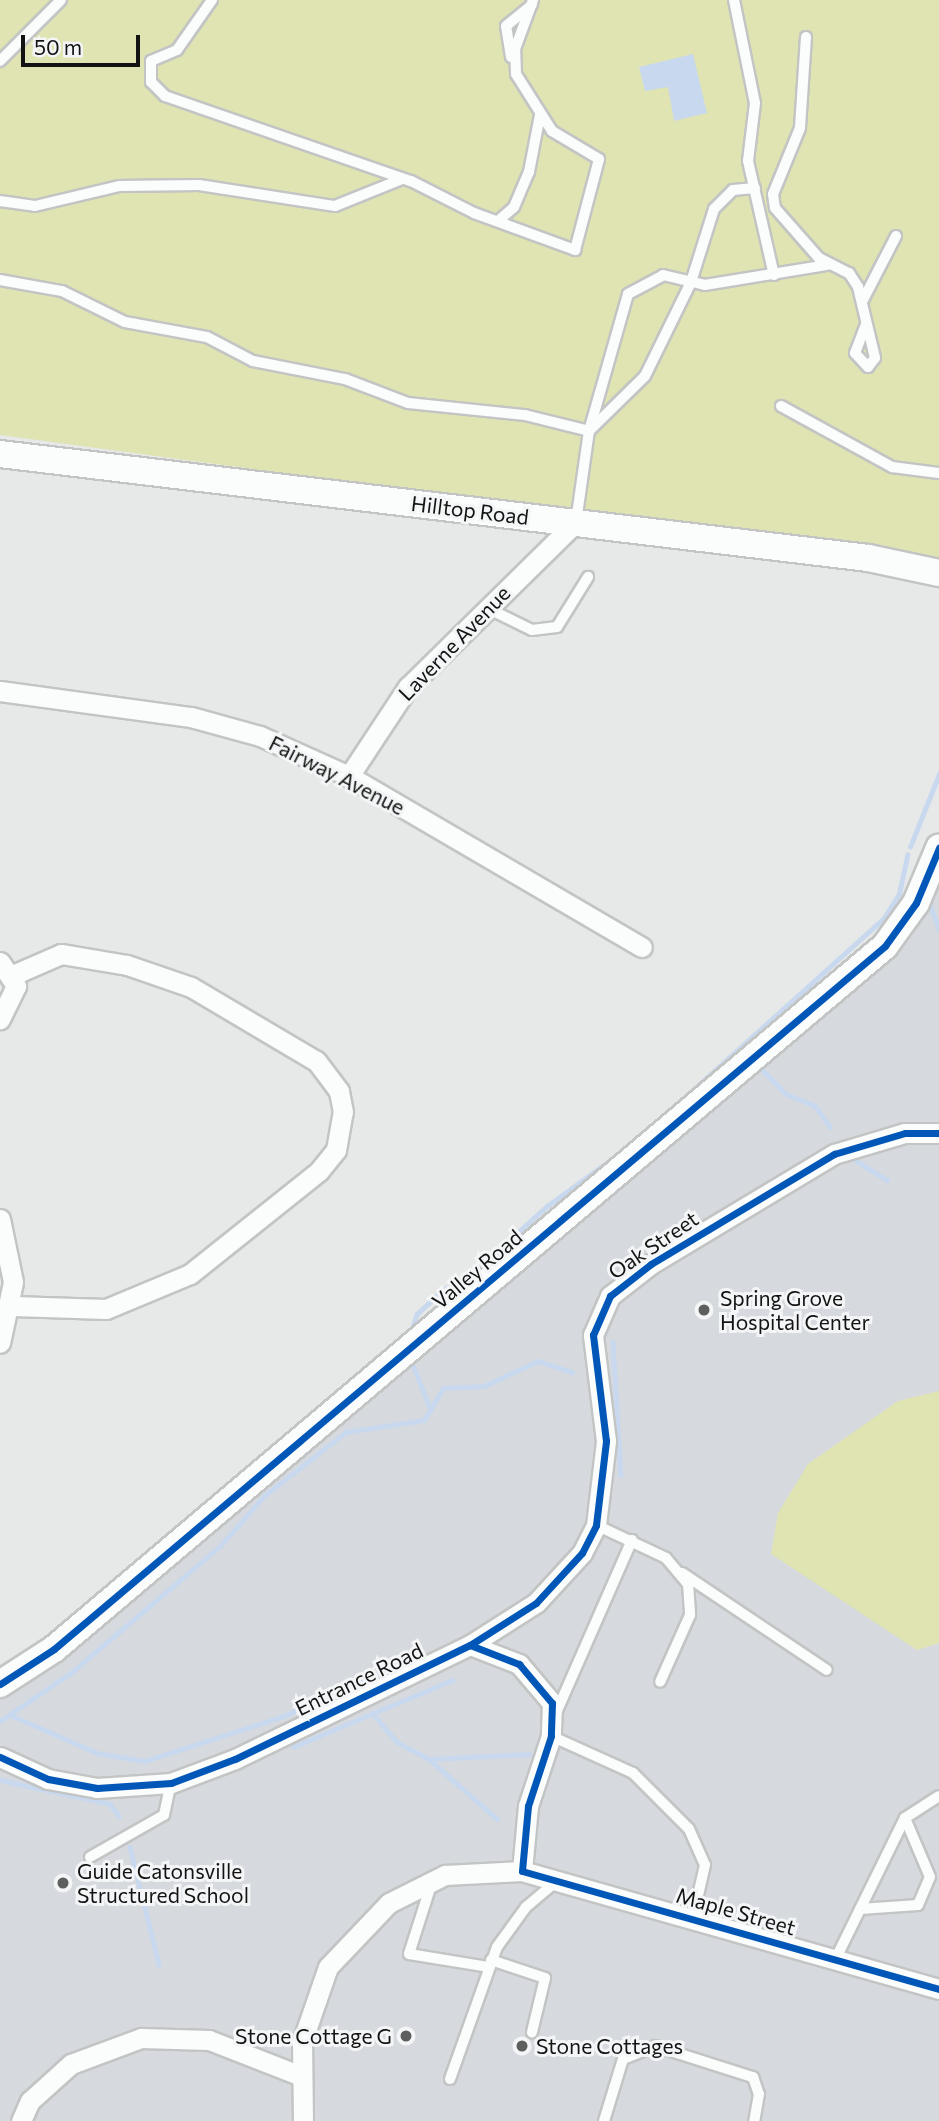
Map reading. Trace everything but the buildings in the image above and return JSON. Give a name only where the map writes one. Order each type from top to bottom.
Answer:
[{"type":"street","name":"Hilltop Road","points":[[0,454],[868,558],[939,573]]},
{"type":"street","name":"Laverne Avenue","points":[[349,776],[408,687],[486,607],[576,522]]},
{"type":"street","name":"Fairway Avenue","points":[[0,691],[203,720],[260,736],[349,776],[642,947]]},
{"type":"street","name":"Valley Road","points":[[0,1684],[54,1649],[885,946],[916,903],[939,848]]},
{"type":"street","points":[[0,1018],[15,998],[6,968],[61,954],[127,965],[191,987],[316,1061],[339,1091],[343,1121],[336,1150],[318,1171],[231,1245],[162,1290],[106,1309],[13,1306]]},
{"type":"street","name":"Oak Street","points":[[470,1645],[537,1603],[582,1553],[596,1525],[606,1441],[593,1335],[610,1296],[824,1159],[905,1133],[939,1133]]},
{"type":"street","points":[[0,1219],[13,1306],[0,1343]]},
{"type":"street","points":[[470,1645],[534,1676],[553,1726],[528,1806],[522,1871]]},
{"type":"street","name":"Entrance Road","points":[[0,1757],[48,1779],[97,1788],[171,1783],[235,1759],[470,1645]]},
{"type":"street","name":"Maple Street","points":[[303,2121],[299,2074],[316,1992],[344,1944],[389,1903],[432,1881],[474,1870],[522,1871],[558,1880],[939,1989]]},
{"type":"street","points":[[21,2121],[30,2101],[71,2064],[141,2038],[209,2040],[299,2074]]},
{"type":"lane","points":[[0,61],[61,0]]},
{"type":"lane","points":[[212,0],[177,50],[151,61],[151,82],[165,96],[402,179],[498,221],[575,250],[599,159],[562,138],[540,115],[512,61],[506,26],[532,2]]},
{"type":"lane","points":[[734,0],[755,103],[748,161],[774,275]]},
{"type":"lane","points":[[512,61],[532,2]]},
{"type":"lane","points":[[806,37],[800,128],[773,194],[777,216],[827,265],[849,273],[863,300],[866,325]]},
{"type":"lane","points":[[498,221],[514,207],[528,172],[540,115]]},
{"type":"lane","points":[[0,201],[35,206],[120,186],[199,185],[335,206],[402,179]]},
{"type":"lane","points":[[589,431],[645,376],[691,282],[714,209],[733,190],[755,188]]},
{"type":"lane","points":[[863,300],[896,236]]},
{"type":"lane","points":[[576,522],[589,431],[628,294],[663,275],[705,285],[827,265]]},
{"type":"lane","points":[[0,281],[62,291],[125,322],[207,337],[253,361],[345,379],[408,403],[525,415],[589,431]]},
{"type":"lane","points":[[781,406],[892,467],[939,473]]},
{"type":"lane","points":[[486,607],[532,630],[558,627],[588,577]]},
{"type":"lane","points":[[596,1525],[632,1540],[827,1670]]},
{"type":"lane","points":[[632,1540],[553,1726],[633,1773],[689,1829],[705,1865],[693,1917]]},
{"type":"lane","points":[[660,1682],[690,1615],[691,1598],[679,1571]]},
{"type":"lane","points":[[90,1857],[164,1815],[171,1783]]},
{"type":"lane","points":[[836,1958],[905,1818],[939,1796]]},
{"type":"lane","points":[[860,1909],[919,1905],[930,1877],[905,1818]]},
{"type":"lane","points":[[450,2080],[489,1964],[526,1907],[558,1880]]},
{"type":"lane","points":[[432,1881],[409,1954],[489,1964],[545,1978],[532,2032]]},
{"type":"lane","points":[[604,2121],[623,2059],[655,2046],[753,2077],[760,2094],[754,2121]]},
{"type":"shaded area","name":"Spring Grove Hospital Center","points":[[939,876],[939,2121],[0,2121],[0,1699],[891,955],[912,936]]},
{"type":"green space","points":[[0,0],[939,0],[939,562],[0,435]]},
{"type":"green space","points":[[939,1391],[939,1643],[917,1650],[771,1554],[778,1513],[808,1464],[898,1401]]},
{"type":"water","points":[[693,54],[707,113],[674,121],[668,87],[645,91],[639,67]]},
{"type":"waterway","points":[[910,847],[939,774]]},
{"type":"waterway","points":[[653,1126],[884,918],[899,894],[907,855]]},
{"type":"waterway","points":[[930,904],[939,929]]},
{"type":"waterway","points":[[760,1067],[786,1094],[815,1106],[830,1127]]},
{"type":"waterway","points":[[409,1338],[417,1314],[443,1290],[466,1279],[547,1206],[612,1159]]},
{"type":"waterway","points":[[855,1160],[887,1180]]},
{"type":"waterway","points":[[613,1342],[621,1475]]},
{"type":"waterway","points":[[411,1360],[431,1410]]},
{"type":"waterway","points":[[0,1721],[72,1672],[221,1545],[265,1495],[346,1432],[424,1420],[443,1388],[484,1386],[538,1361],[572,1372]]},
{"type":"waterway","points":[[13,1716],[97,1753],[145,1761],[284,1716],[395,1664]]},
{"type":"waterway","points":[[293,1747],[452,1680]]},
{"type":"waterway","points":[[372,1713],[397,1742],[429,1759],[497,1819]]},
{"type":"waterway","points":[[430,1759],[529,1754]]},
{"type":"waterway","points":[[0,1780],[110,1804],[119,1816]]},
{"type":"waterway","points":[[130,1847],[159,1964]]},
{"type":"cycle path","points":[[0,1684],[54,1649],[885,946],[916,903],[939,848]]},
{"type":"cycle path","points":[[470,1645],[536,1603],[582,1553],[596,1525],[606,1441],[593,1335],[610,1296],[651,1264],[834,1154],[905,1133],[939,1133]]},
{"type":"cycle path","points":[[0,1757],[48,1779],[97,1788],[171,1783],[235,1759],[470,1645],[519,1664],[552,1703],[551,1736],[528,1806],[522,1871],[939,1989]]},
{"type":"place","name":"Spring Grove Hospital Center","points":[[704,1310]]},
{"type":"place","name":"Guide Catonsville Structured School","points":[[63,1883]]},
{"type":"place","name":"Stone Cottage G","points":[[406,2036]]},
{"type":"place","name":"Stone Cottages","points":[[522,2046]]}]
